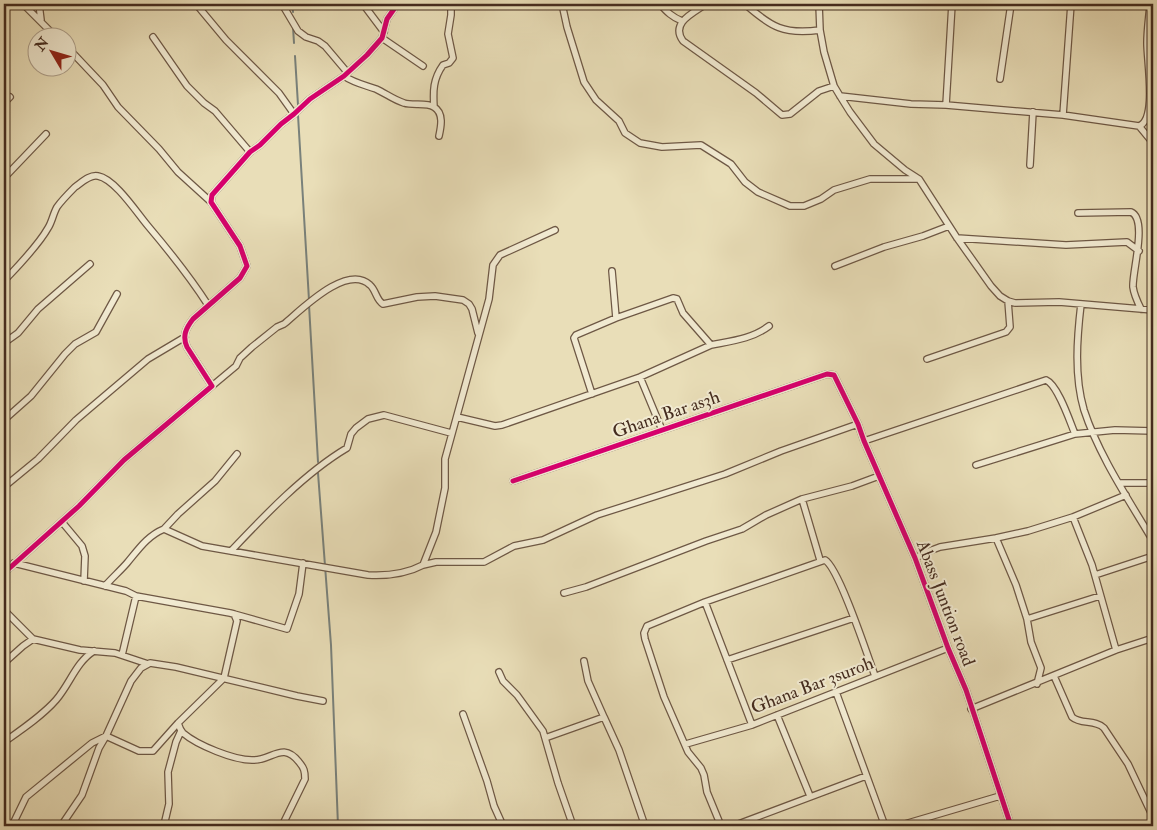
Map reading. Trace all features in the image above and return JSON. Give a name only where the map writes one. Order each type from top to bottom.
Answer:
[{"type":"street","points":[[23,4],[48,28]]},
{"type":"street","points":[[30,10],[38,4],[41,20]]},
{"type":"street","points":[[196,4],[226,40],[280,93],[294,114]]},
{"type":"street","points":[[282,4],[300,33],[326,46],[351,81],[377,89],[406,104],[434,107]]},
{"type":"street","points":[[363,4],[383,35],[423,66]]},
{"type":"street","points":[[439,136],[441,122],[434,107],[432,90],[436,77],[443,65],[450,63],[453,58],[448,34],[451,4]]},
{"type":"street","points":[[562,4],[584,82],[596,100],[619,121],[625,132],[640,143],[662,147],[701,144],[731,164],[745,182],[758,192],[790,206],[804,206],[821,199],[834,190],[870,179],[919,179]]},
{"type":"street","points":[[660,4],[674,18],[682,21]]},
{"type":"street","points":[[706,4],[682,21],[678,31],[683,41],[756,93],[782,115],[790,114],[819,91],[834,86]]},
{"type":"street","points":[[745,4],[779,29],[820,30]]},
{"type":"street","points":[[819,4],[820,30],[834,86],[840,96],[874,144],[919,179],[991,286],[1008,301],[1015,303],[1081,304],[1153,310]]},
{"type":"street","points":[[946,105],[952,4]]},
{"type":"street","points":[[1000,79],[1011,4]]},
{"type":"street","points":[[1063,115],[1071,4]]},
{"type":"street","points":[[840,96],[910,104],[1033,112],[1139,126],[1144,125],[1148,121],[1153,96],[1147,43],[1150,4]]},
{"type":"street","points":[[212,202],[212,195],[250,152],[310,99],[346,74],[367,55],[383,35],[388,19],[394,9]]},
{"type":"street","points":[[154,38],[187,86],[215,111],[250,152]]},
{"type":"street","points":[[78,59],[103,85],[118,107],[159,149],[168,162],[212,202],[240,246],[247,266],[240,278],[188,325],[184,337],[187,347],[212,386]]},
{"type":"street","points":[[4,103],[10,97]]},
{"type":"street","points":[[1030,165],[1033,112]]},
{"type":"street","points":[[1139,126],[1153,143]]},
{"type":"street","points":[[4,178],[46,134]]},
{"type":"street","points":[[4,281],[42,237],[62,200],[85,180],[97,175],[111,182],[137,211],[180,263],[208,305]]},
{"type":"street","points":[[1078,213],[1130,212],[1138,219],[1139,251],[1133,285],[1134,297],[1141,309]]},
{"type":"street","points":[[834,266],[884,247],[923,236],[949,226]]},
{"type":"street","points":[[423,566],[436,532],[443,502],[445,458],[450,434],[457,417],[489,299],[493,265],[500,255],[555,230]]},
{"type":"street","points":[[957,238],[1066,245],[1127,242],[1139,251]]},
{"type":"street","points":[[4,343],[18,333],[38,309],[90,264]]},
{"type":"street","points":[[612,271],[616,318]]},
{"type":"street","points":[[4,573],[80,506],[124,460],[236,366],[240,358],[252,347],[326,290],[345,280],[353,278],[371,285],[383,304],[410,298],[435,296],[463,300],[472,309],[478,335]]},
{"type":"street","points":[[4,420],[31,396],[65,354],[76,344],[96,332],[117,294]]},
{"type":"street","points":[[592,394],[574,338],[576,334],[673,298],[677,299],[683,313],[711,346]]},
{"type":"street","points":[[927,359],[1006,332],[1010,327],[1008,301]]},
{"type":"street","points":[[1081,304],[1077,338],[1079,380],[1084,409],[1092,431],[1126,495],[1151,534],[1153,541]]},
{"type":"street","points":[[457,417],[495,426],[502,425],[640,377],[711,346],[744,338],[769,326]]},
{"type":"street","points":[[5,483],[38,459],[76,420],[148,359],[184,337]]},
{"type":"street","name":"Abass Juntion road","points":[[827,374],[834,375],[836,378],[858,424],[915,558],[948,648],[966,690],[1011,826]]},
{"type":"street","name":"Ghana Bar as3h","points":[[513,482],[827,374]]},
{"type":"street","points":[[640,377],[662,430]]},
{"type":"street","points":[[864,441],[1046,380],[1050,381],[1056,392],[1075,434]]},
{"type":"street","points":[[231,551],[257,523],[319,467],[348,448],[351,434],[368,419],[384,415],[450,434]]},
{"type":"street","points":[[164,529],[202,546],[368,575],[401,573],[436,562],[484,562],[514,546],[544,540],[597,515],[725,474],[781,451],[858,424]]},
{"type":"street","points":[[976,465],[1075,434],[1092,431],[1153,431]]},
{"type":"street","points":[[105,586],[138,548],[164,529],[214,481],[237,454]]},
{"type":"street","points":[[564,592],[586,587],[742,529],[766,515],[802,499],[852,486],[879,476]]},
{"type":"street","points":[[1120,483],[1153,483]]},
{"type":"street","points":[[915,558],[940,547],[973,543],[1028,531],[1072,517],[1126,495]]},
{"type":"street","points":[[802,499],[820,560]]},
{"type":"street","points":[[1072,517],[1095,575],[1116,650]]},
{"type":"street","points":[[62,522],[82,546],[85,556],[84,581]]},
{"type":"street","points":[[996,538],[1016,585],[1041,668],[1037,684]]},
{"type":"street","points":[[1095,575],[1153,556]]},
{"type":"street","points":[[721,826],[707,792],[701,768],[688,752],[664,697],[644,633],[647,626],[705,602],[820,560],[825,560],[831,567],[854,618],[875,676]]},
{"type":"street","points":[[14,563],[105,586],[136,596],[234,614],[288,629],[299,594],[303,563]]},
{"type":"street","points":[[122,656],[136,596]]},
{"type":"street","points":[[1027,619],[1100,596]]},
{"type":"street","points":[[705,602],[752,725]]},
{"type":"street","points":[[4,610],[32,639],[52,645],[115,653],[148,664],[160,663],[324,701]]},
{"type":"street","points":[[106,736],[138,751],[153,751],[178,723],[224,678],[237,621],[234,614]]},
{"type":"street","points":[[727,660],[854,618]]},
{"type":"street","points":[[971,709],[1037,684],[1116,650],[1152,638],[1153,648]]},
{"type":"street","points":[[4,663],[32,639]]},
{"type":"street","name":"Ghana Bar 3suroh","points":[[686,744],[752,725],[948,648]]},
{"type":"street","points":[[4,742],[19,732],[56,700],[78,666],[86,656],[94,651]]},
{"type":"street","points":[[584,661],[588,681],[619,750],[645,826]]},
{"type":"street","points":[[61,826],[82,796],[99,748],[131,681],[141,668],[148,664]]},
{"type":"street","points":[[499,672],[503,681],[517,695],[543,731],[558,783],[574,826]]},
{"type":"street","points":[[1054,676],[1072,717],[1076,721],[1098,723],[1104,728],[1128,764],[1153,817]]},
{"type":"street","points":[[836,692],[885,826]]},
{"type":"street","points":[[463,714],[494,806],[503,826]]},
{"type":"street","points":[[778,715],[810,796]]},
{"type":"street","points":[[545,738],[604,717]]},
{"type":"street","points":[[178,723],[181,731],[208,747],[246,760],[259,760],[275,753],[284,752],[290,753],[296,758],[305,772],[305,779],[282,826]]},
{"type":"street","points":[[166,826],[165,821],[169,804],[168,772],[181,731]]},
{"type":"street","points":[[12,826],[26,797],[92,743],[106,736]]},
{"type":"street","points":[[733,826],[866,776]]},
{"type":"street","points":[[898,826],[1000,796]]},
{"type":"waterway","points":[[292,4],[293,12]]},
{"type":"waterway","points":[[293,27],[294,43]]},
{"type":"waterway","points":[[295,56],[298,105]]},
{"type":"waterway","points":[[298,115],[309,300]]},
{"type":"waterway","points":[[309,305],[318,462]]},
{"type":"waterway","points":[[318,473],[331,645],[338,826]]},
{"type":"cycle path","points":[[4,573],[79,506],[124,460],[212,386],[187,347],[186,332],[193,319],[240,278],[247,266],[240,246],[211,202],[212,195],[250,152],[310,99],[344,76],[367,55],[382,38],[387,19],[394,9]]},
{"type":"cycle path","points":[[513,481],[827,374],[834,375],[858,424],[915,558],[948,648],[966,690],[1011,826]]}]
